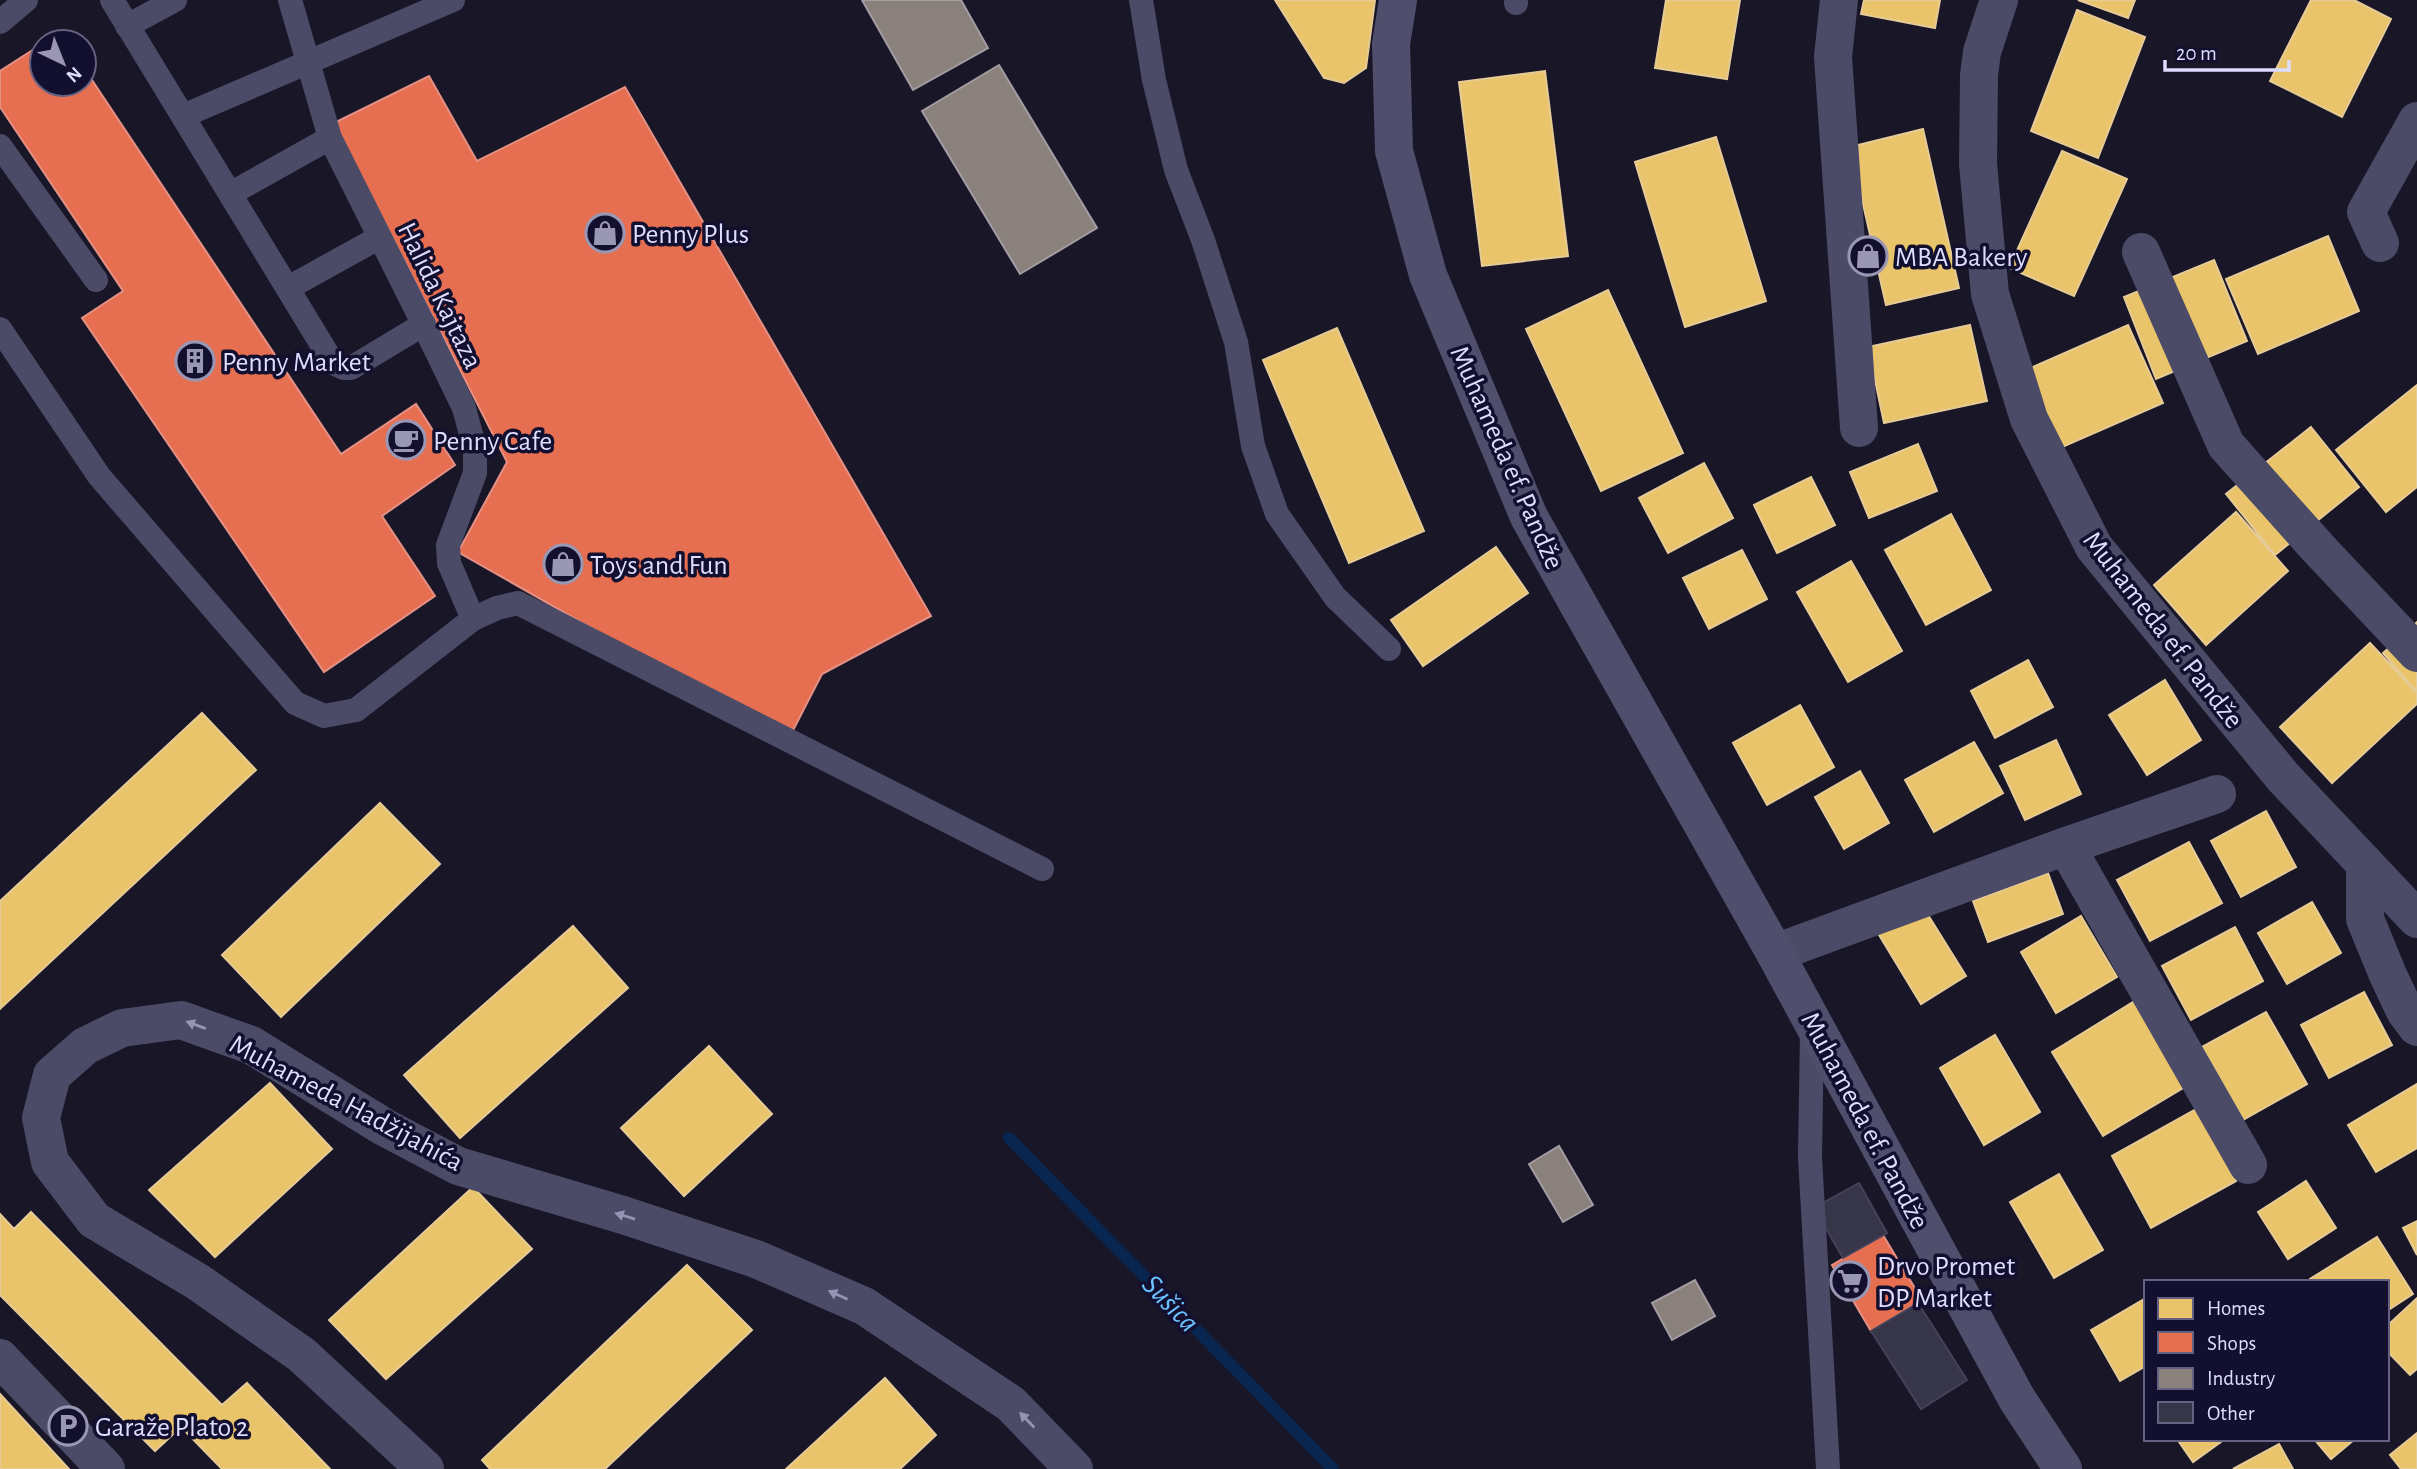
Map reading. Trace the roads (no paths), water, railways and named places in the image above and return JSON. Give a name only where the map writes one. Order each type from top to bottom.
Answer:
[{"type":"street","name":"Muhameda ef. Pandže","points":[[1398,0],[1391,44],[1394,151],[1428,275],[1529,517],[1775,953],[2017,1399],[2063,1469]]},
{"type":"street","points":[[1839,0],[1833,57],[1859,428]]},
{"type":"street","name":"Muhameda ef. Pandže","points":[[1999,0],[1982,52],[1979,75],[1978,164],[1990,294],[2029,419],[2094,547],[2283,777],[2417,919]]},
{"type":"street","points":[[2380,243],[2367,212],[2417,121]]},
{"type":"street","points":[[2141,252],[2226,445],[2417,653]]},
{"type":"street","points":[[1775,953],[2066,846],[2217,794]]},
{"type":"street","points":[[2066,846],[2248,1165]]},
{"type":"street","points":[[2365,866],[2365,919],[2388,975],[2405,1010],[2417,1027]]},
{"type":"street","name":"Muhameda Hadžijahića","points":[[425,1469],[302,1355],[198,1282],[94,1220],[50,1161],[41,1118],[52,1075],[85,1046],[122,1028],[181,1020],[251,1045],[384,1127],[458,1166],[623,1215],[756,1259],[864,1306],[1011,1404],[1074,1469]]},
{"type":"street","points":[[0,1358],[106,1469]]},
{"type":"lane","points":[[112,0],[333,363],[351,368],[424,324]]},
{"type":"lane","points":[[127,26],[175,0]]},
{"type":"lane","name":"Halida Kajtaza","points":[[290,0],[330,138],[464,408],[475,449],[475,474],[448,545],[449,563],[473,619]]},
{"type":"lane","points":[[183,116],[453,0]]},
{"type":"lane","points":[[1141,0],[1154,80],[1176,170],[1203,240],[1236,342],[1253,446],[1277,514],[1335,597],[1389,649]]},
{"type":"lane","points":[[0,22],[24,1]]},
{"type":"lane","points":[[230,194],[330,138]]},
{"type":"lane","points":[[0,146],[96,280]]},
{"type":"lane","points":[[288,288],[380,237]]},
{"type":"lane","points":[[0,329],[99,476],[295,703],[324,716],[356,710],[416,666],[473,619],[497,608],[518,603],[1042,869]]},
{"type":"lane","points":[[1812,1022],[1810,1158],[1828,1469]]},
{"type":"waterway","name":"Sušica","points":[[1009,1138],[1333,1469]]},
{"type":"place","name":"Penny Plus","points":[[605,233]]},
{"type":"place","name":"MBA Bakery","points":[[1868,256]]},
{"type":"place","name":"Penny Market","points":[[195,361]]},
{"type":"place","name":"Penny Cafe","points":[[406,440]]},
{"type":"place","name":"Toys and Fun","points":[[563,564]]},
{"type":"place","name":"Drvo Promet DP Market","points":[[1850,1281]]},
{"type":"place","name":"Garaže Plato 2","points":[[68,1426]]}]
